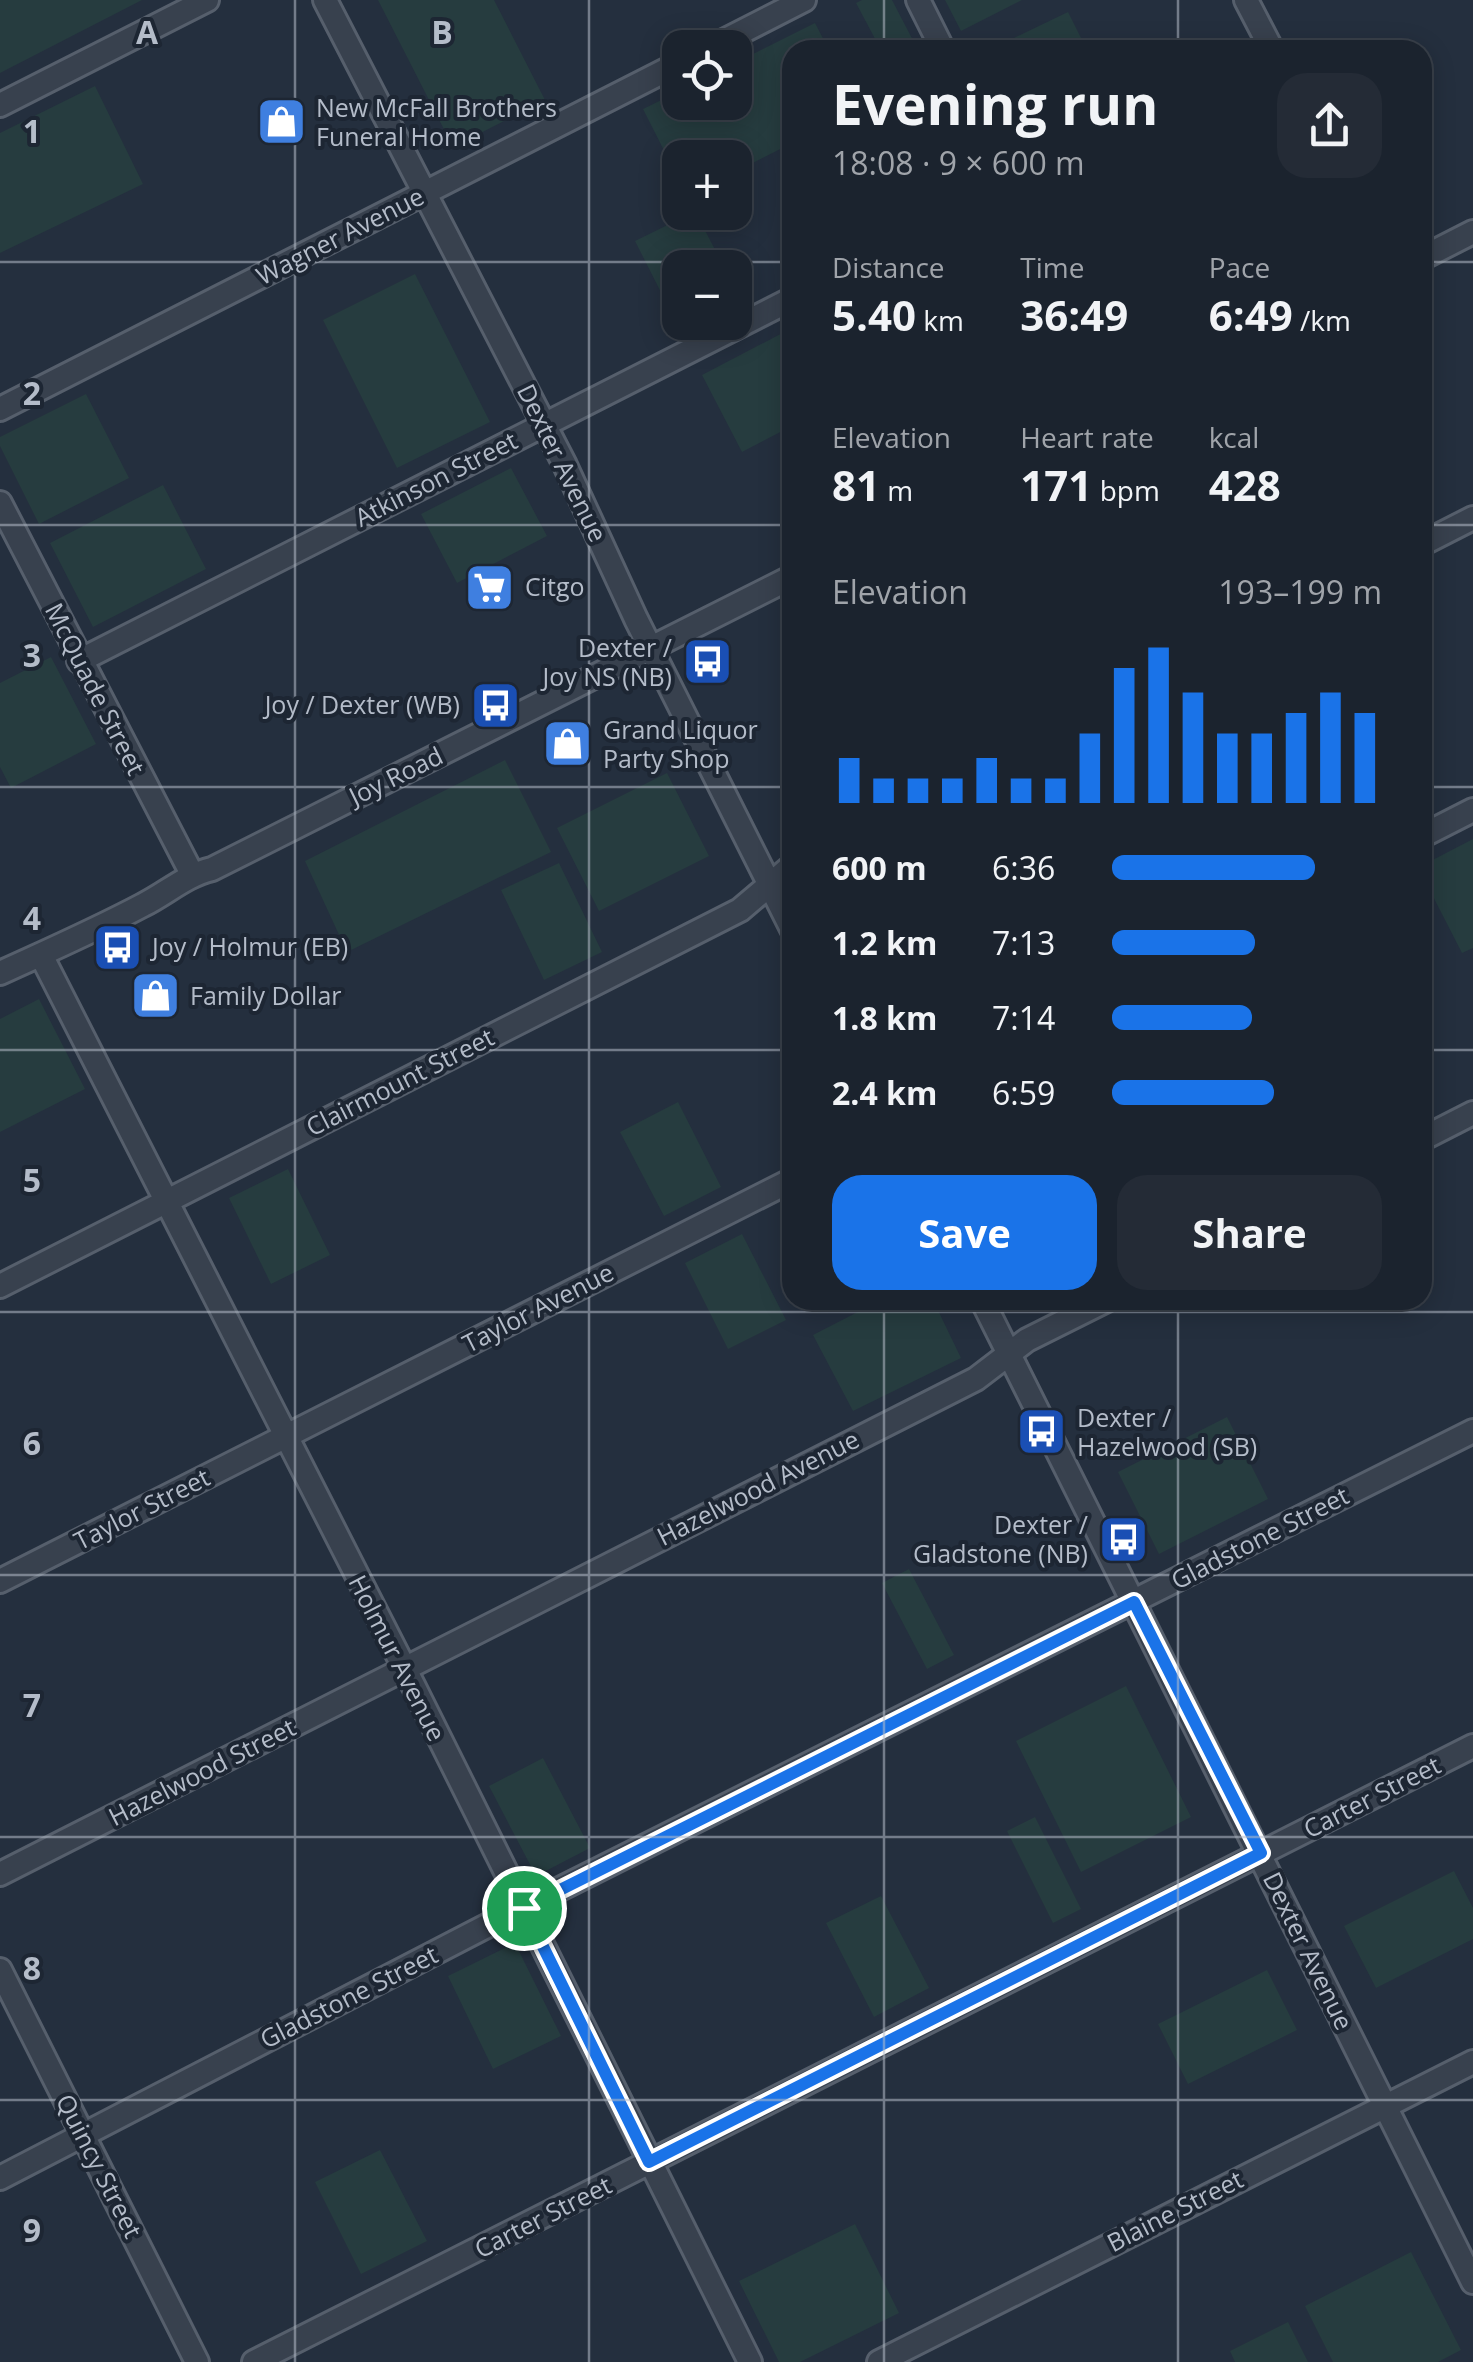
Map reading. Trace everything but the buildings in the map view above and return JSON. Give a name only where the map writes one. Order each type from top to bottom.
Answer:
[{"type":"street","points":[[0,105],[207,0]]},
{"type":"street","name":"Dexter Avenue","points":[[325,0],[544,426],[782,909]]},
{"type":"street","points":[[745,30],[804,0]]},
{"type":"street","points":[[918,0],[938,40]]},
{"type":"street","points":[[1246,0],[1267,40]]},
{"type":"street","name":"Wagner Avenue","points":[[0,409],[662,72]]},
{"type":"street","points":[[1432,253],[1473,232]]},
{"type":"street","name":"Atkinson Street","points":[[80,660],[782,303]]},
{"type":"street","name":"McQuade Street","points":[[0,503],[192,874]]},
{"type":"street","points":[[1432,539],[1473,518]]},
{"type":"street","name":"Joy Road","points":[[0,973],[166,894],[192,874],[212,869],[782,582]]},
{"type":"street","points":[[1432,831],[1473,810]]},
{"type":"street","name":"Clairmount Street","points":[[0,1286],[740,910],[782,874]]},
{"type":"street","name":"Holmur Avenue","points":[[41,954],[750,2362]]},
{"type":"street","points":[[1432,1134],[1473,1113]]},
{"type":"street","name":"Taylor Avenue","points":[[284,1437],[782,1185]]},
{"type":"street","name":"Dexter Avenue","points":[[987,1310],[1473,2282]]},
{"type":"street","name":"Hazelwood Avenue","points":[[404,1670],[976,1379],[1027,1340],[1087,1310]]},
{"type":"street","name":"Gladstone Street","points":[[0,2178],[524,1908],[1473,1430]]},
{"type":"street","name":"Taylor Street","points":[[0,1581],[284,1437]]},
{"type":"street","name":"Hazelwood Street","points":[[0,1874],[404,1670]]},
{"type":"street","name":"Carter Street","points":[[254,2362],[1473,1746]]},
{"type":"street","name":"Quincy Street","points":[[0,1970],[197,2362]]},
{"type":"street","name":"Blaine Street","points":[[878,2362],[1473,2062]]},
{"type":"green space","points":[[0,0],[142,0],[0,73]]},
{"type":"green space","points":[[378,0],[494,0],[545,100],[453,147]]},
{"type":"green space","points":[[892,0],[913,40],[876,40],[856,3]]},
{"type":"green space","points":[[945,0],[1022,0],[961,31]]},
{"type":"green space","points":[[1068,12],[1082,40],[1010,40]]},
{"type":"green space","points":[[815,23],[824,40],[782,40],[782,148],[752,163],[752,140],[662,140],[662,146],[643,109],[662,100],[662,120],[752,120],[752,54]]},
{"type":"green space","points":[[95,86],[143,184],[0,253],[0,133]]},
{"type":"green space","points":[[662,228],[705,230],[715,250],[662,250],[662,294],[635,241]]},
{"type":"green space","points":[[415,274],[490,422],[397,468],[323,320]]},
{"type":"green space","points":[[782,333],[782,431],[742,452],[702,375]]},
{"type":"green space","points":[[86,394],[129,478],[39,524],[0,446],[0,437]]},
{"type":"green space","points":[[511,468],[547,536],[457,583],[421,514]]},
{"type":"green space","points":[[163,485],[206,569],[93,627],[50,543]]},
{"type":"green space","points":[[51,657],[96,744],[11,788],[0,767],[0,683]]},
{"type":"green space","points":[[505,760],[551,852],[347,952],[305,861]]},
{"type":"green space","points":[[667,773],[709,856],[599,911],[557,828]]},
{"type":"green space","points":[[1473,839],[1473,948],[1462,953],[1432,895],[1432,860]]},
{"type":"green space","points":[[559,863],[602,952],[544,980],[501,890]]},
{"type":"green space","points":[[39,999],[85,1089],[0,1132],[0,1019]]},
{"type":"green space","points":[[678,1102],[721,1187],[664,1216],[620,1132]]},
{"type":"green space","points":[[288,1169],[330,1255],[271,1284],[229,1198]]},
{"type":"green space","points":[[742,1234],[786,1320],[728,1349],[685,1263]]},
{"type":"green space","points":[[862,1310],[938,1310],[961,1358],[853,1411],[813,1335]]},
{"type":"green space","points":[[1227,1417],[1268,1499],[1159,1554],[1118,1472]]},
{"type":"green space","points":[[909,1569],[954,1655],[927,1669],[882,1583]]},
{"type":"green space","points":[[1126,1686],[1191,1817],[1081,1872],[1016,1741]]},
{"type":"green space","points":[[543,1758],[590,1848],[536,1876],[489,1786]]},
{"type":"green space","points":[[1035,1817],[1081,1909],[1053,1923],[1007,1831]]},
{"type":"green space","points":[[1454,1871],[1473,1908],[1473,1939],[1376,1988],[1344,1926]]},
{"type":"green space","points":[[881,1896],[929,1988],[874,2017],[826,1923]]},
{"type":"green space","points":[[515,1943],[561,2036],[493,2069],[448,1976]]},
{"type":"green space","points":[[1267,1970],[1297,2030],[1188,2084],[1158,2024]]},
{"type":"green space","points":[[380,2150],[427,2241],[361,2274],[315,2182]]},
{"type":"green space","points":[[855,2224],[899,2313],[800,2362],[779,2362],[739,2281]]},
{"type":"green space","points":[[1411,2252],[1461,2350],[1438,2362],[1333,2362],[1305,2306]]},
{"type":"green space","points":[[1288,2322],[1308,2362],[1235,2362],[1230,2351]]},
{"type":"place","name":"New McFall Brothers Funeral Home","points":[[281,122]]},
{"type":"place","name":"Citgo","points":[[490,587]]},
{"type":"place","name":"Dexter / Joy NS (NB)","points":[[707,662]]},
{"type":"place","name":"Joy / Dexter (WB)","points":[[495,705]]},
{"type":"place","name":"Grand Liquor Party Shop","points":[[568,744]]},
{"type":"place","name":"Joy / Holmur (EB)","points":[[117,947]]},
{"type":"place","name":"Family Dollar","points":[[155,996]]},
{"type":"place","name":"Dexter / Hazelwood (SB)","points":[[1042,1432]]},
{"type":"place","name":"Dexter / Gladstone (NB)","points":[[1123,1539]]},
{"type":"route","points":[[1134,1602],[1261,1853],[649,2162],[524,1908],[1134,1602]]}]
